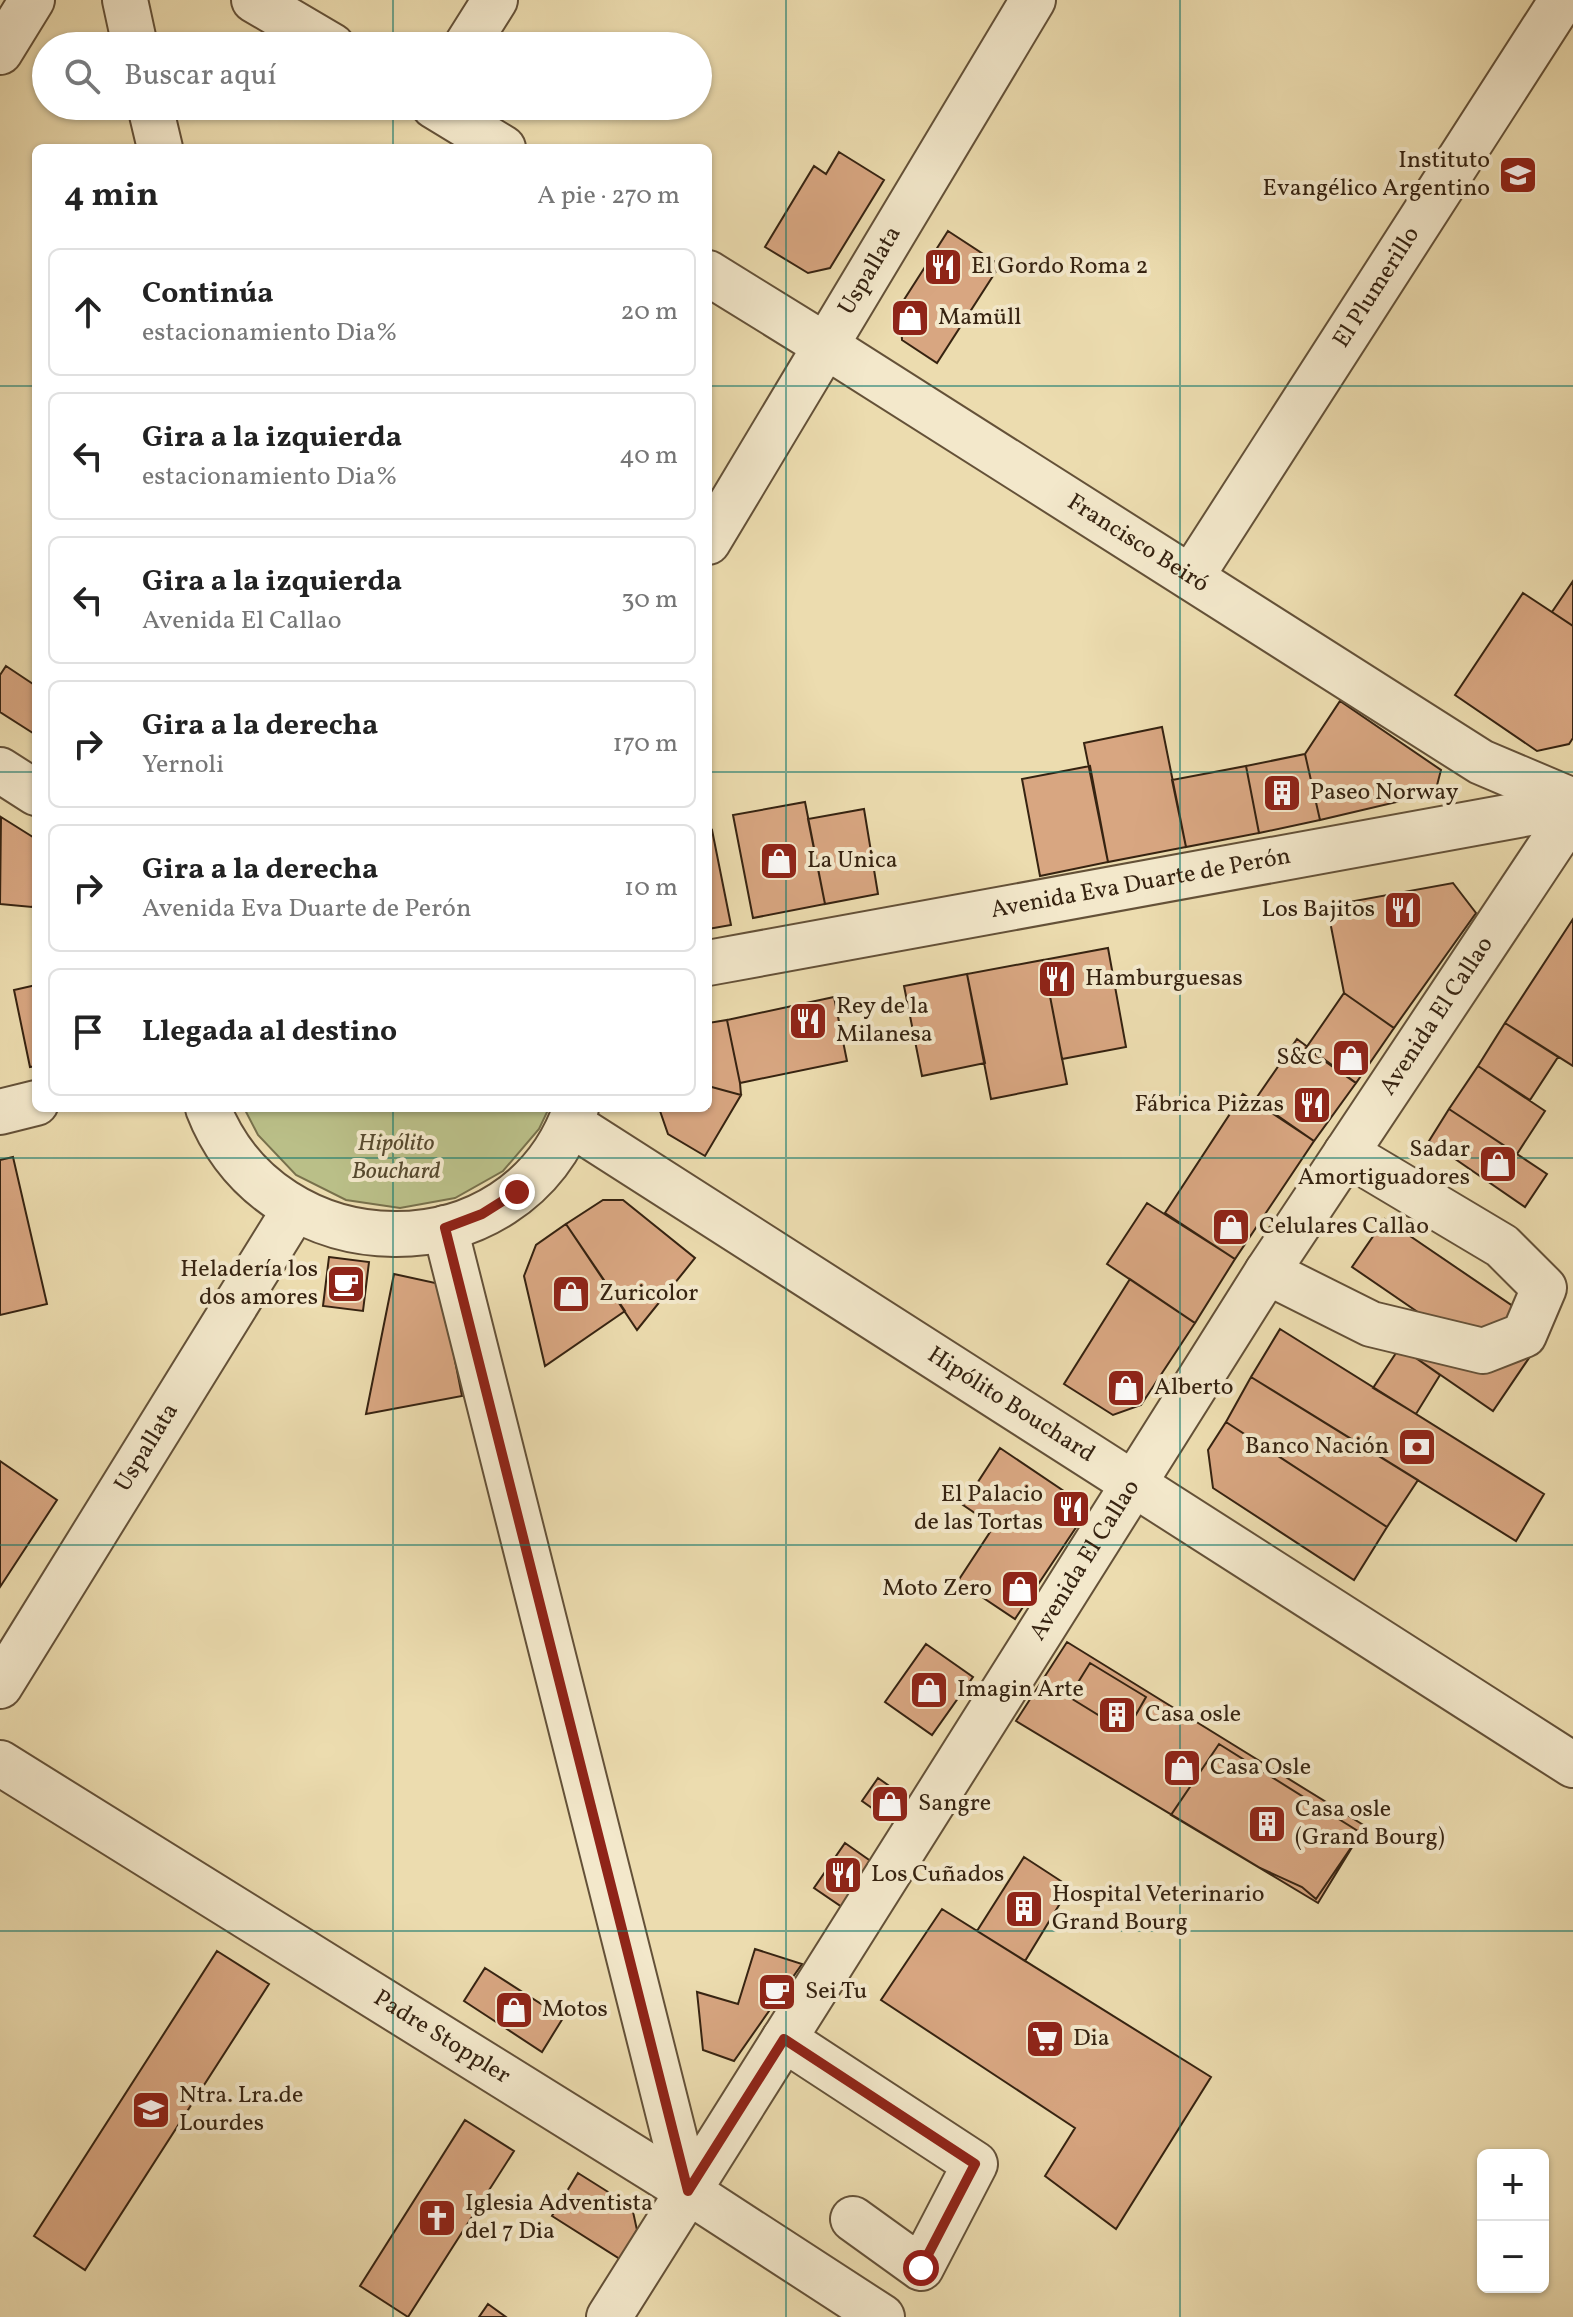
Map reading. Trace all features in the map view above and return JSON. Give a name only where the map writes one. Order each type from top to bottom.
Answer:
[{"type":"street","points":[[0,52],[32,0]]},
{"type":"street","points":[[125,0],[132,32]]},
{"type":"street","points":[[254,0],[308,32]]},
{"type":"street","points":[[475,32],[495,0]]},
{"type":"street","name":"Uspallata","points":[[712,535],[1033,0]]},
{"type":"street","name":"El Plumerillo","points":[[1191,577],[1562,0]]},
{"type":"street","points":[[153,120],[159,144]]},
{"type":"street","points":[[457,120],[496,144]]},
{"type":"street","name":"Francisco Beiró","points":[[712,275],[1481,762],[1573,803]]},
{"type":"street","points":[[0,770],[32,790]]},
{"type":"street","name":"Avenida Eva Duarte de Perón","points":[[712,962],[1573,803]]},
{"type":"street","name":"Avenida El Callao","points":[[609,2317],[1267,1272],[1573,812]]},
{"type":"street","points":[[0,1112],[32,1104]]},
{"type":"street","points":[[210,1112],[229,1149],[258,1182],[295,1209],[335,1227],[371,1234],[409,1235],[445,1228],[482,1214],[517,1192],[545,1164],[574,1116]]},
{"type":"street","name":"Hipólito Bouchard","points":[[574,1116],[1134,1485],[1573,1765]]},
{"type":"street","points":[[1267,1272],[1371,1324],[1483,1351],[1524,1335],[1544,1288],[1502,1246],[1346,1153]]},
{"type":"street","name":"Uspallata","points":[[0,1686],[295,1209]]},
{"type":"street","points":[[445,1228],[688,2191]]},
{"type":"street","name":"Padre Stoppler","points":[[0,1763],[688,2191],[882,2317]]},
{"type":"street","points":[[784,2039],[975,2164],[921,2268],[853,2219]]},
{"type":"green space","name":"Hipólito Bouchard","points":[[246,1112],[547,1112],[539,1129],[503,1171],[455,1198],[400,1208],[346,1200],[296,1175],[258,1135]]},
{"type":"building","points":[[839,152],[884,180],[830,268],[808,273],[765,247],[814,166],[826,174]]},
{"type":"building","points":[[948,231],[1000,265],[937,363],[902,340],[900,306]]},
{"type":"building","points":[[1573,581],[1573,626],[1552,612]]},
{"type":"building","points":[[1523,593],[1573,626],[1573,738],[1569,744],[1537,751],[1455,695]]},
{"type":"building","points":[[6,666],[32,683],[32,732],[0,712],[0,675]]},
{"type":"building","points":[[1340,701],[1441,770],[1435,793],[1320,820],[1305,754]]},
{"type":"building","points":[[1162,727],[1186,847],[1108,862],[1084,743]]},
{"type":"building","name":"Paseo Norway","points":[[1305,754],[1320,820],[1259,833],[1246,766]]},
{"type":"building","points":[[1090,766],[1108,862],[1040,876],[1022,779]]},
{"type":"building","points":[[1246,766],[1259,833],[1186,847],[1172,780]]},
{"type":"building","name":"La Unica","points":[[805,802],[825,904],[753,918],[733,815]]},
{"type":"building","points":[[864,809],[878,894],[825,904],[808,819]]},
{"type":"building","points":[[1,817],[32,836],[32,907],[0,904]]},
{"type":"building","points":[[712,830],[731,925],[712,928]]},
{"type":"building","points":[[1453,883],[1476,913],[1394,1028],[1344,993],[1327,906]]},
{"type":"building","points":[[1573,919],[1573,1066],[1505,1023]]},
{"type":"building","points":[[1108,948],[1126,1047],[1062,1059],[1043,960]]},
{"type":"building","points":[[1043,960],[1067,1084],[991,1099],[967,974]]},
{"type":"building","points":[[967,974],[985,1063],[922,1076],[904,986]]},
{"type":"building","points":[[32,986],[32,1067],[30,1067],[14,990]]},
{"type":"building","points":[[1344,993],[1394,1028],[1356,1083],[1306,1048]]},
{"type":"building","points":[[834,997],[847,1061],[740,1083],[727,1020]]},
{"type":"building","points":[[727,1020],[741,1095],[712,1087],[712,1022]]},
{"type":"building","points":[[1505,1023],[1558,1057],[1530,1100],[1478,1066]]},
{"type":"building","points":[[1297,1039],[1356,1083],[1314,1141],[1255,1100]]},
{"type":"building","points":[[1478,1066],[1545,1111],[1517,1154],[1449,1109]]},
{"type":"building","points":[[712,1087],[741,1095],[705,1156],[668,1134],[660,1112],[712,1112]]},
{"type":"building","points":[[1243,1094],[1314,1141],[1235,1259],[1165,1213]]},
{"type":"building","name":"Sadar Amortiguadores","points":[[1449,1109],[1547,1174],[1525,1207],[1429,1141]]},
{"type":"building","points":[[13,1157],[47,1304],[0,1315],[0,1160]]},
{"type":"building","points":[[603,1200],[623,1200],[695,1258],[637,1330],[566,1224]]},
{"type":"building","points":[[1147,1203],[1235,1259],[1195,1323],[1107,1264]]},
{"type":"building","points":[[1385,1219],[1548,1330],[1493,1411],[1400,1347],[1422,1315],[1352,1267]]},
{"type":"building","name":"Zuricolor","points":[[566,1224],[625,1311],[545,1366],[524,1276],[536,1245]]},
{"type":"building","name":"Heladería los dos amores","points":[[329,1257],[369,1262],[363,1311],[323,1306]]},
{"type":"building","points":[[394,1274],[440,1284],[462,1396],[366,1414]]},
{"type":"building","points":[[1130,1279],[1195,1323],[1141,1405],[1113,1415],[1064,1384]]},
{"type":"building","name":"Banco Nación","points":[[1280,1329],[1544,1494],[1516,1541],[1251,1377]]},
{"type":"building","points":[[1400,1347],[1440,1375],[1416,1414],[1373,1388]]},
{"type":"building","points":[[1251,1377],[1418,1480],[1387,1527],[1226,1422]]},
{"type":"building","points":[[1226,1422],[1387,1527],[1354,1580],[1213,1488],[1208,1450]]},
{"type":"building","points":[[1000,1448],[1089,1508],[1015,1619],[958,1581],[994,1526],[963,1505]]},
{"type":"building","points":[[0,1461],[57,1500],[0,1587]]},
{"type":"building","name":"Casa Osle","points":[[1067,1642],[1365,1826],[1318,1903],[1016,1721]]},
{"type":"building","name":"Imagin Arte","points":[[926,1644],[973,1677],[932,1735],[885,1702]]},
{"type":"building","name":"Casa osle","points":[[1090,1663],[1146,1697],[1126,1732],[1069,1697]]},
{"type":"building","name":"Casa osle (Grand Bourg)","points":[[1219,1744],[1361,1833],[1316,1899],[1302,1887],[1260,1868],[1171,1815]]},
{"type":"building","name":"Sangre","points":[[878,1778],[919,1807],[903,1830],[862,1801]]},
{"type":"building","name":"Los Cuñados","points":[[845,1843],[872,1862],[842,1907],[814,1888]]},
{"type":"building","name":"Hospital Veterinario Grand Bourg","points":[[1024,1857],[1070,1887],[1025,1961],[977,1931]]},
{"type":"building","name":"Dia","points":[[942,1909],[1211,2077],[1116,2229],[1045,2176],[1075,2128],[881,2000]]},
{"type":"building","points":[[755,1949],[802,1964],[734,2061],[703,2050],[697,1992],[738,2004]]},
{"type":"building","name":"Ntra. Lra.de Lourdes","points":[[217,1951],[269,1984],[85,2270],[34,2236]]},
{"type":"building","name":"Motos","points":[[485,1968],[563,2018],[542,2052],[464,2001]]},
{"type":"building","name":"Iglesia Adventista del 7 Dia","points":[[465,2120],[514,2151],[408,2317],[360,2286]]},
{"type":"building","points":[[578,2173],[632,2207],[637,2230],[620,2259],[552,2216]]},
{"type":"building","points":[[488,2304],[506,2317],[479,2317]]},
{"type":"place","name":"Instituto Evangélico Argentino","points":[[1518,175]]},
{"type":"place","name":"El Gordo Roma 2","points":[[943,267]]},
{"type":"place","name":"Mamüll","points":[[910,318]]},
{"type":"place","name":"Paseo Norway","points":[[1282,793]]},
{"type":"place","name":"La Unica","points":[[779,861]]},
{"type":"place","name":"Los Bajitos","points":[[1403,910]]},
{"type":"place","name":"Hamburguesas","points":[[1057,979]]},
{"type":"place","name":"Rey de la Milanesa","points":[[808,1021]]},
{"type":"place","name":"S&C","points":[[1351,1058]]},
{"type":"place","name":"Fábrica Pizzas","points":[[1312,1105]]},
{"type":"place","name":"Sadar Amortiguadores","points":[[1498,1164]]},
{"type":"place","name":"Celulares Callao","points":[[1231,1227]]},
{"type":"place","name":"Heladería los dos amores","points":[[346,1284]]},
{"type":"place","name":"Zuricolor","points":[[571,1294]]},
{"type":"place","name":"Alberto","points":[[1126,1388]]},
{"type":"place","name":"Banco Nación","points":[[1417,1447]]},
{"type":"place","name":"El Palacio de las Tortas","points":[[1071,1509]]},
{"type":"place","name":"Moto Zero","points":[[1020,1589]]},
{"type":"place","name":"Imagin Arte","points":[[929,1690]]},
{"type":"place","name":"Casa osle","points":[[1117,1715]]},
{"type":"place","name":"Casa Osle","points":[[1182,1768]]},
{"type":"place","name":"Sangre","points":[[890,1804]]},
{"type":"place","name":"Casa osle (Grand Bourg)","points":[[1267,1824]]},
{"type":"place","name":"Los Cuñados","points":[[843,1875]]},
{"type":"place","name":"Hospital Veterinario Grand Bourg","points":[[1024,1909]]},
{"type":"place","name":"Sei Tu","points":[[777,1992]]},
{"type":"place","name":"Motos","points":[[514,2010]]},
{"type":"place","name":"Dia","points":[[1045,2039]]},
{"type":"place","name":"Ntra. Lra.de Lourdes","points":[[151,2110]]},
{"type":"place","name":"Iglesia Adventista del 7 Dia","points":[[437,2218]]},
{"type":"route","points":[[517,1192],[482,1214],[445,1228],[688,2191],[784,2039],[975,2164],[921,2268]]}]
